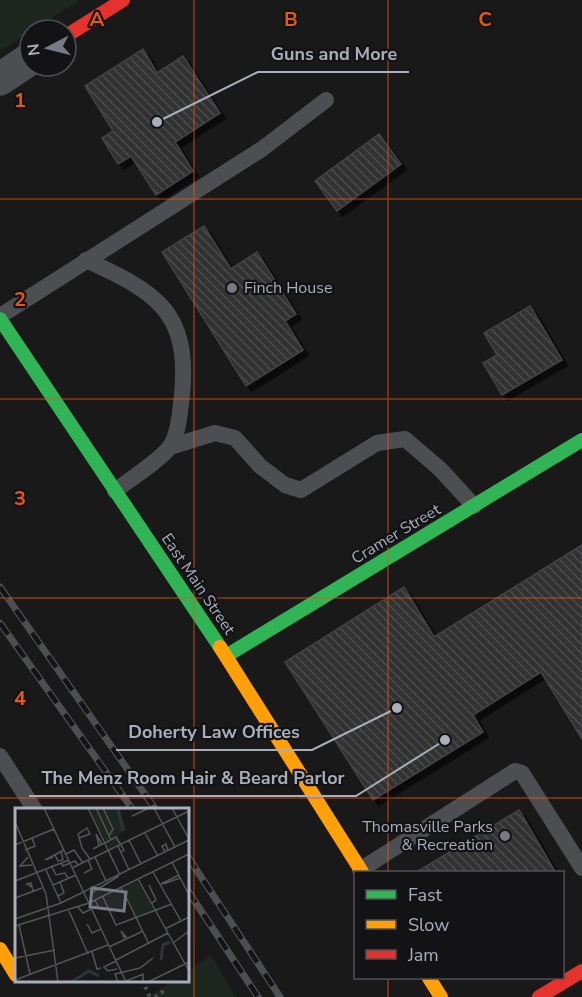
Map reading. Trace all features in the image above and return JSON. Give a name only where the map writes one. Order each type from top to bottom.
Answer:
[{"type":"street","points":[[78,28],[123,0]]},
{"type":"street","points":[[0,79],[18,67]]},
{"type":"street","name":"East Main Street","points":[[0,318],[226,656],[361,871]]},
{"type":"street","name":"Cramer Street","points":[[226,656],[582,440]]},
{"type":"street","points":[[0,949],[15,973]]},
{"type":"street","points":[[539,997],[582,970]]},
{"type":"street","points":[[430,979],[441,997]]},
{"type":"lane","points":[[0,318],[86,260],[262,149],[326,100]]},
{"type":"lane","points":[[86,260],[127,279],[162,305],[180,333],[184,373],[180,416],[170,447]]},
{"type":"lane","points":[[115,491],[170,447],[215,432],[235,438],[260,466],[285,485],[301,490],[377,443],[405,438],[432,462],[474,506]]},
{"type":"lane","points":[[0,756],[34,808]]},
{"type":"lane","points":[[361,871],[514,771],[522,773],[582,868]]},
{"type":"path","points":[[142,982],[150,997]]},
{"type":"path","points":[[155,997],[162,992],[165,997]]},
{"type":"shaded area","points":[[0,0],[80,0],[52,18],[18,18],[18,40],[0,51]]},
{"type":"shaded area","points":[[211,955],[236,997],[149,997],[172,982],[189,982],[189,970]]},
{"type":"building","points":[[143,49],[157,73],[183,56],[220,113],[175,142],[193,171],[156,195],[131,156],[118,164],[102,138],[113,131],[85,86]]},
{"type":"building","points":[[379,134],[401,164],[337,211],[315,181]]},
{"type":"building","name":"Finch House","points":[[204,226],[231,269],[257,252],[296,314],[285,321],[303,350],[246,386],[162,252]]},
{"type":"building","points":[[530,306],[562,360],[502,395],[483,363],[497,355],[484,333]]},
{"type":"building","points":[[582,545],[582,739],[541,672],[473,715],[483,732],[373,800],[285,662],[404,587],[434,637]]},
{"type":"building","name":"Thomasville Parks & Recreation","points":[[519,810],[555,871],[418,871]]},
{"type":"railway","points":[[0,587],[155,808]]},
{"type":"railway","points":[[0,623],[132,808]]},
{"type":"railway","points":[[189,859],[280,997]]},
{"type":"railway","points":[[189,893],[258,997]]},
{"type":"traffic: fast","points":[[0,319],[220,647]]},
{"type":"traffic: fast","points":[[226,656],[582,440]]},
{"type":"traffic: slow","points":[[220,647],[361,871]]},
{"type":"traffic: slow","points":[[0,949],[15,973]]},
{"type":"traffic: slow","points":[[430,979],[441,997]]},
{"type":"traffic: jam","points":[[78,28],[123,0]]},
{"type":"traffic: jam","points":[[539,997],[582,971]]},
{"type":"place","name":"Guns and More","points":[[157,122]]},
{"type":"place","name":"Finch House","points":[[232,288]]},
{"type":"place","name":"Doherty Law Offices","points":[[397,708]]},
{"type":"place","name":"The Menz Room Hair & Beard Parlor","points":[[445,740]]},
{"type":"place","name":"Thomasville Parks & Recreation","points":[[505,836]]}]
